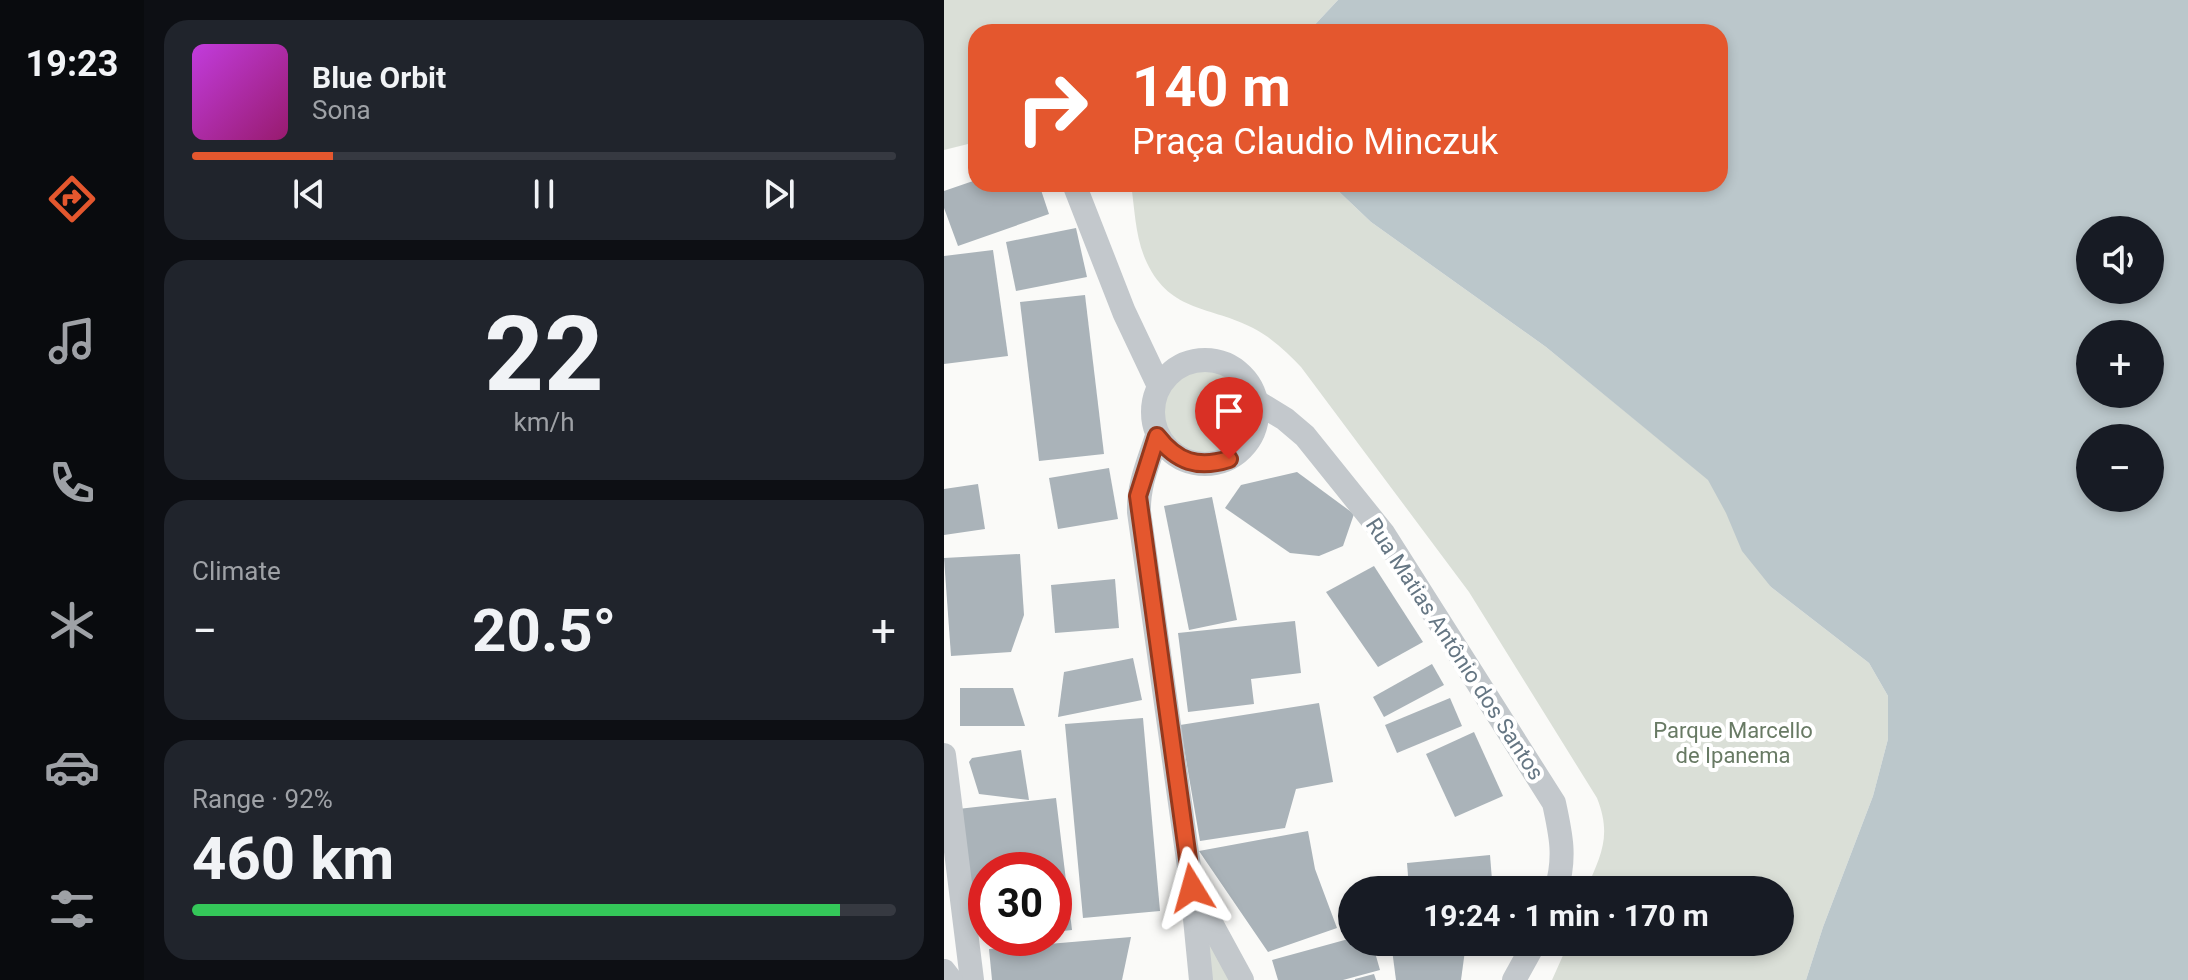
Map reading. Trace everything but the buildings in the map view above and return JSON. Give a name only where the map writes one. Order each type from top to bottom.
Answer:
[{"type":"street","points":[[1077,192],[1124,312],[1159,386]]},
{"type":"street","points":[[1203,359],[1222,362],[1238,371],[1250,385],[1257,402],[1257,419],[1243,449],[1229,459],[1214,464],[1189,462],[1167,449],[1157,436],[1152,419],[1153,402],[1159,386],[1170,372],[1185,363],[1203,359]]},
{"type":"street","name":"Rua Matias Antônio dos Santos","points":[[1257,402],[1305,436],[1383,533],[1554,803],[1563,843],[1560,876]]},
{"type":"street","points":[[1157,436],[1138,496],[1139,512],[1192,888],[1201,980]]},
{"type":"street","points":[[944,755],[972,980]]},
{"type":"street","points":[[1192,888],[1224,953],[1242,980]]},
{"type":"street","points":[[1514,980],[1527,956]]},
{"type":"street","points":[[944,971],[951,980]]},
{"type":"green space","points":[[944,0],[1338,0],[1316,24],[968,24],[968,144],[944,150]]},
{"type":"green space","name":"Parque Marcello de Ipanema","points":[[1132,192],[1339,192],[1371,222],[1546,347],[1709,480],[1771,587],[1869,663],[1888,696],[1888,739],[1873,796],[1806,980],[1552,980],[1563,956],[1794,956],[1794,876],[1592,876],[1604,835],[1597,798],[1469,592],[1301,367],[1273,341],[1253,328],[1193,306],[1168,291],[1147,263],[1140,244]]},
{"type":"green space","points":[[1205,366],[1222,370],[1237,379],[1246,394],[1250,411],[1246,428],[1237,443],[1222,452],[1205,456],[1188,452],[1173,443],[1164,428],[1160,411],[1164,394],[1173,379],[1188,370]]},
{"type":"green space","points":[[1194,905],[1230,980],[1204,980]]},
{"type":"shaded area","points":[[1338,0],[2188,0],[2188,980],[1806,980],[1873,796],[1888,739],[1888,696],[1869,663],[1771,587],[1742,551],[1708,480],[1546,347],[1371,222],[1339,192],[1728,192],[1728,24],[1316,24]]},
{"type":"route","points":[[1192,888],[1138,496],[1157,436],[1167,449],[1181,459],[1197,464],[1214,464],[1229,459]]}]
